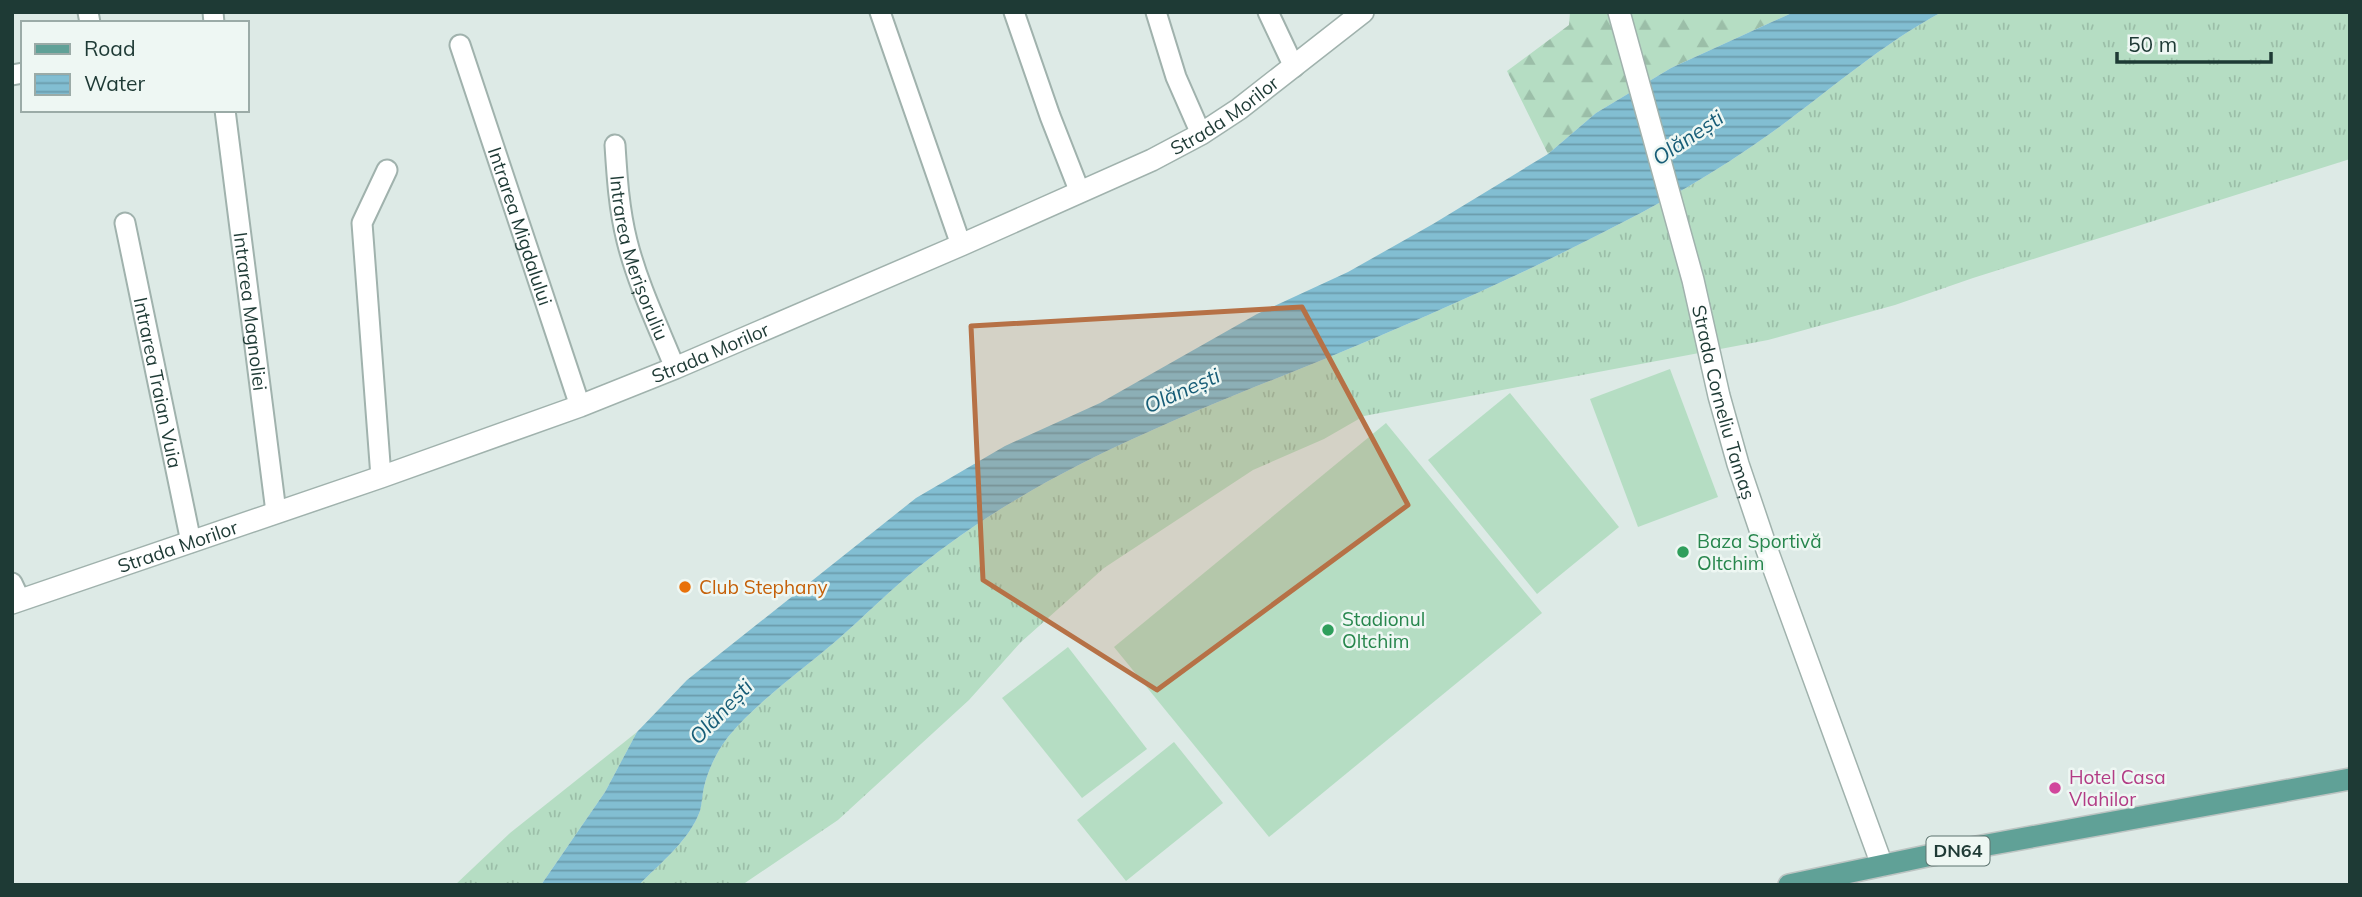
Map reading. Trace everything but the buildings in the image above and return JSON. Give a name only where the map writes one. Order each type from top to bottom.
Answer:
[{"type":"main road","name":"DN64","points":[[1789,885],[1882,865],[2350,779]]},
{"type":"street","points":[[880,12],[961,245]]},
{"type":"street","points":[[1014,12],[1079,190]]},
{"type":"street","points":[[1156,12],[1176,77],[1201,134]]},
{"type":"street","points":[[1268,12],[1294,67]]},
{"type":"street","name":"Strada Morilor","points":[[15,595],[191,542],[580,406],[961,245],[1079,190],[1152,160],[1201,134],[1294,67],[1363,12]]},
{"type":"street","name":"Strada Corneliu Tamaș","points":[[1621,19],[1693,280],[1719,396],[1738,464],[1882,865]]},
{"type":"street","name":"Intrarea Migdalului","points":[[460,45],[580,406]]},
{"type":"street","name":"Intrarea Magnoliei","points":[[225,112],[276,512]]},
{"type":"street","name":"Intrarea Merișoruliu","points":[[615,145],[618,201],[626,241],[675,368]]},
{"type":"street","points":[[381,477],[362,223],[387,170]]},
{"type":"street","name":"Intrarea Traian Vuia","points":[[125,223],[191,542]]},
{"type":"highlighted area","points":[[1302,307],[1408,505],[1157,690],[983,580],[971,326]]},
{"type":"green space","points":[[1570,12],[1794,12],[1671,68],[1596,113],[1548,154],[1507,71],[1569,25]]},
{"type":"green space","points":[[1942,12],[2350,12],[2350,159],[1895,305],[1768,340],[1364,416],[1324,439],[1253,470],[1104,568],[1020,643],[969,700],[838,820],[742,885],[639,885],[689,832],[700,811],[704,787],[713,761],[724,742],[740,724],[909,575],[966,532],[1014,501],[1116,447],[1464,299],[1643,212],[1751,147],[1876,54]]},
{"type":"green space","points":[[1670,369],[1718,497],[1638,527],[1590,399]]},
{"type":"green space","points":[[1510,393],[1619,527],[1537,594],[1428,460]]},
{"type":"green space","name":"Stadionul Oltchim","points":[[1386,423],[1542,613],[1269,837],[1114,647]]},
{"type":"green space","points":[[1068,647],[1147,749],[1082,798],[1002,698]]},
{"type":"green space","points":[[637,732],[605,792],[541,885],[455,885],[510,833]]},
{"type":"green space","points":[[1174,742],[1223,803],[1126,881],[1077,820]]},
{"type":"water","name":"Olănești","points":[[1794,12],[1942,12],[1876,54],[1751,147],[1643,212],[1464,299],[1168,423],[1064,473],[1014,501],[920,566],[740,724],[724,742],[713,761],[704,787],[700,811],[689,832],[639,885],[541,885],[605,792],[637,732],[687,680],[916,498],[1005,446],[1100,403],[1257,314],[1348,272],[1548,154],[1596,113],[1671,68]]},
{"type":"place","name":"Baza Sportivă Oltchim","points":[[1683,552]]},
{"type":"place","name":"Club Stephany","points":[[685,587]]},
{"type":"place","name":"Stadionul Oltchim","points":[[1328,630]]},
{"type":"place","name":"Hotel Casa Vlahilor","points":[[2055,788]]}]
